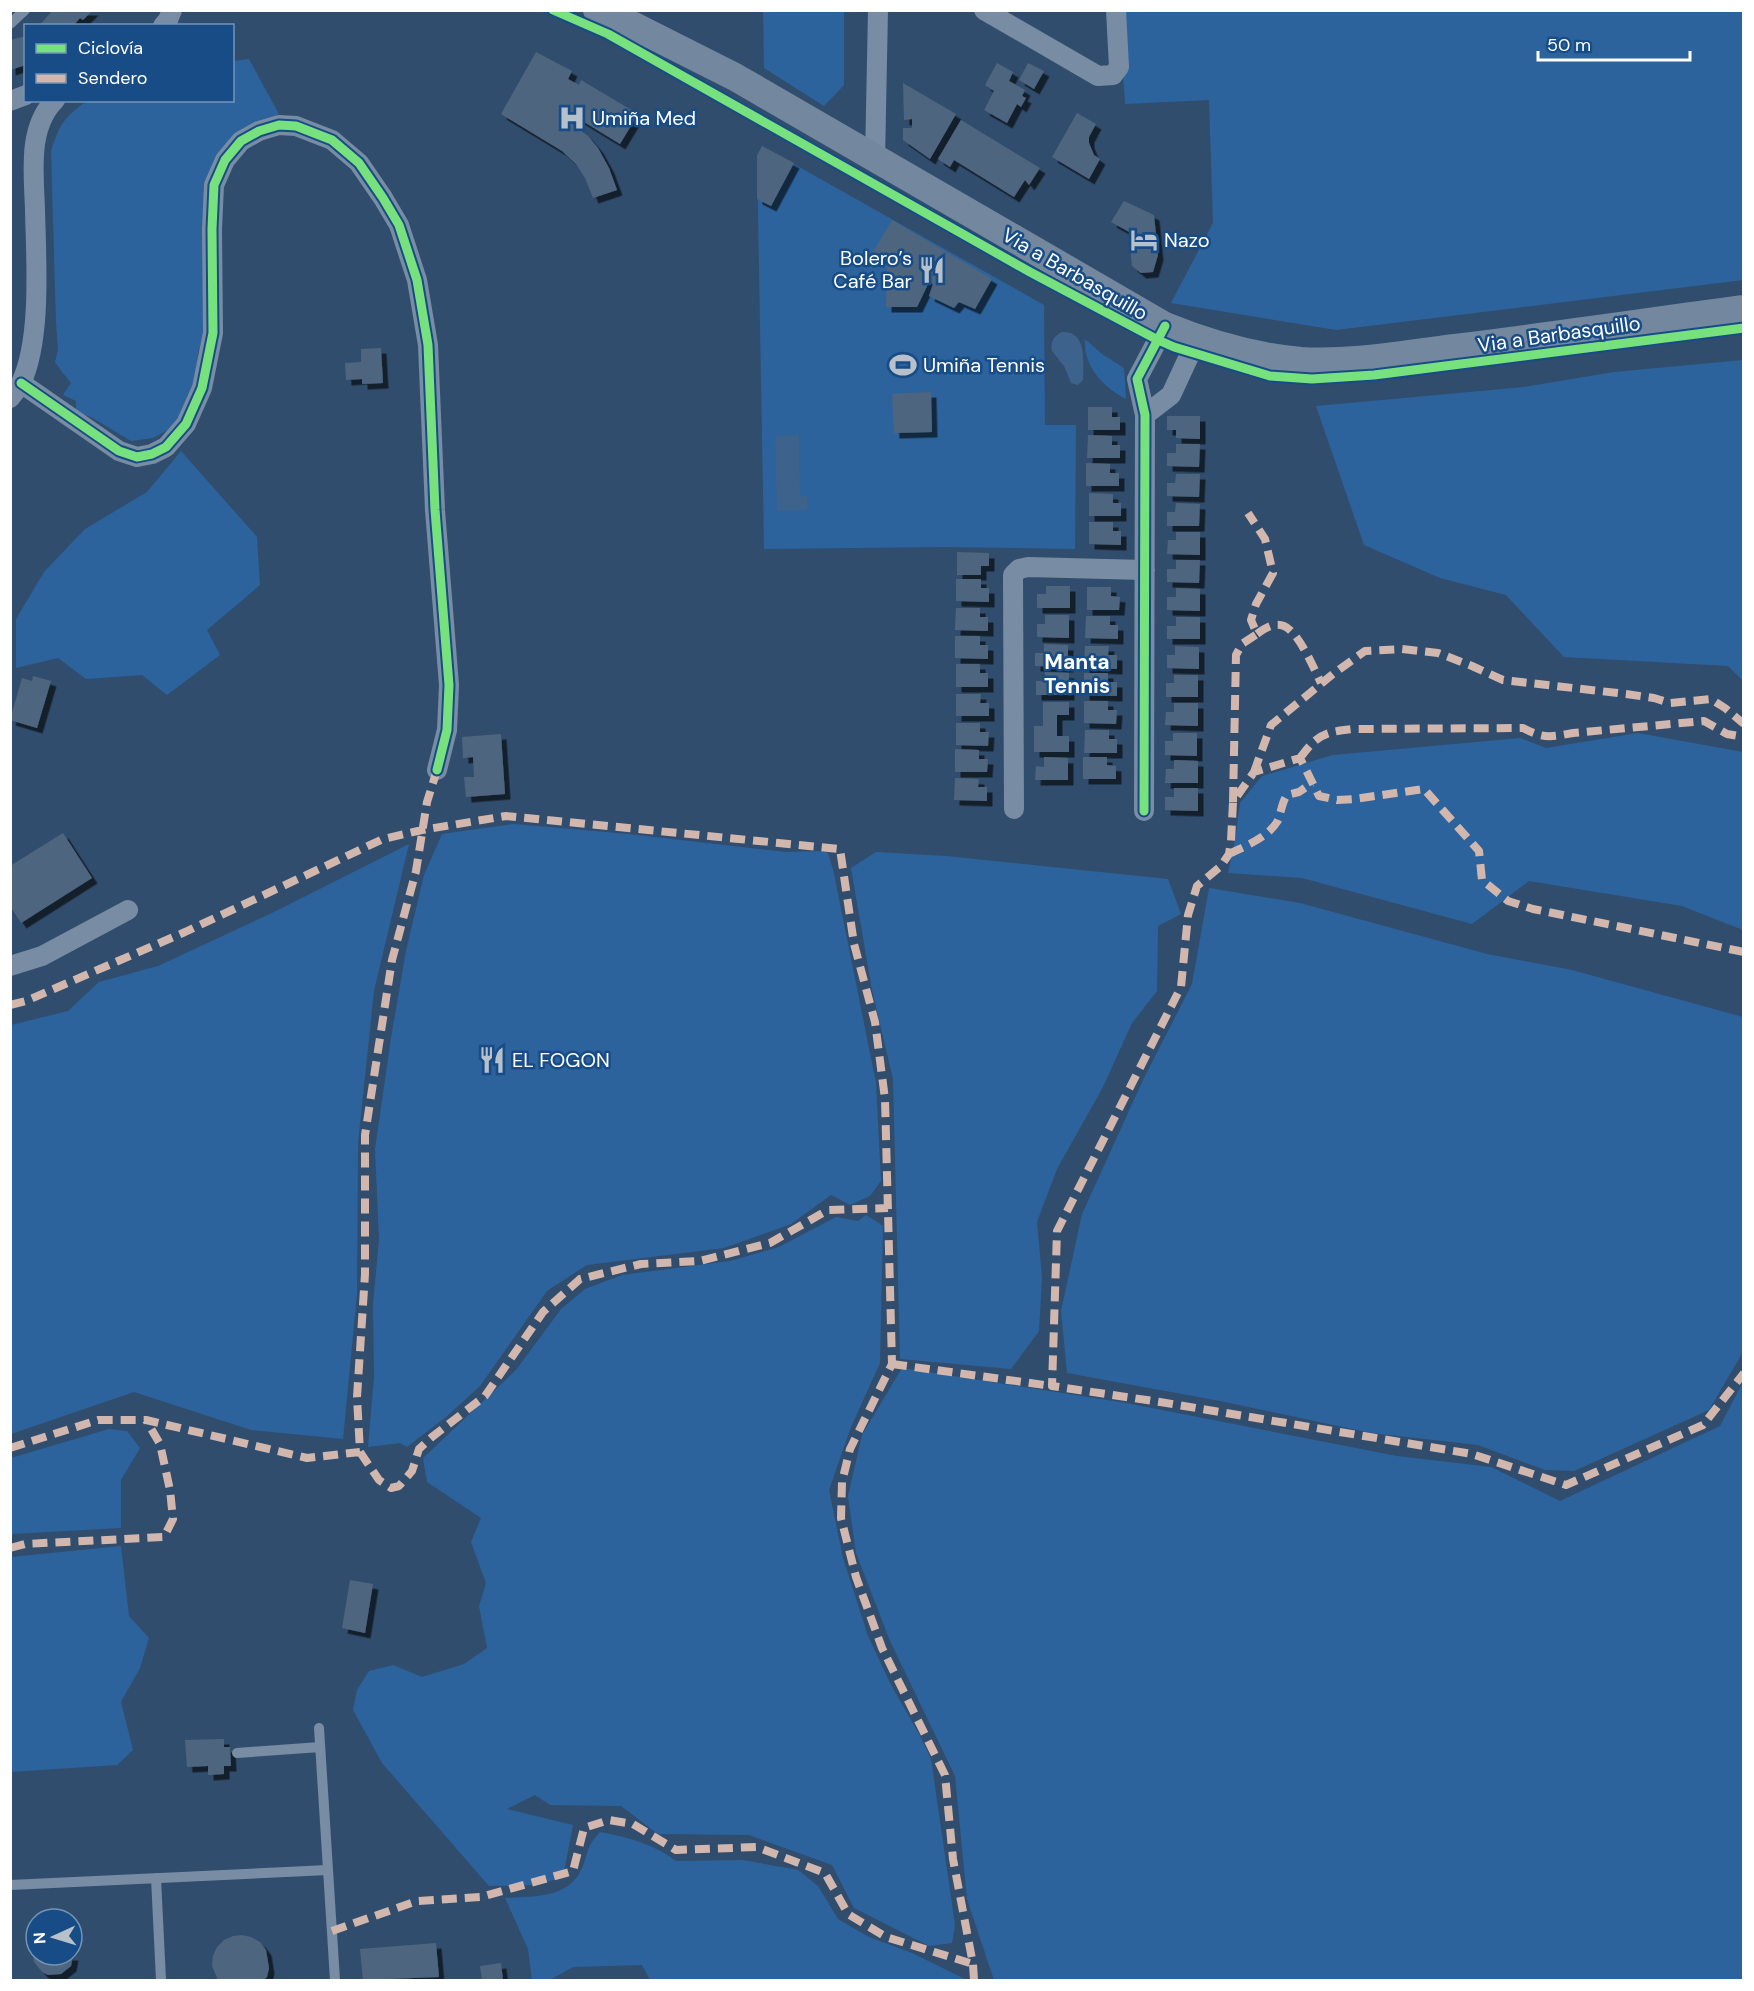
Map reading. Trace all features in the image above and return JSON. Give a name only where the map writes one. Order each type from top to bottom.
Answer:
[{"type":"main road","name":"Via a Barbasquillo","points":[[597,10],[620,19],[735,77],[1165,326],[1197,339],[1274,358],[1347,361],[1507,342],[1743,309]]},
{"type":"street","points":[[165,24],[172,10]]},
{"type":"street","points":[[875,160],[878,10]]},
{"type":"street","points":[[984,10],[1098,76],[1113,75],[1119,67],[1116,10]]},
{"type":"street","points":[[53,102],[47,109],[37,130],[33,340],[16,390],[119,451],[136,457],[152,454],[166,447],[186,424],[202,388],[213,333],[214,185],[225,160],[241,141],[259,131],[279,125],[296,126],[332,140],[358,163],[399,225],[417,280],[428,345],[435,510],[449,684],[447,730],[436,770]]},
{"type":"street","points":[[1144,811],[1145,415],[1137,380],[1165,326]]},
{"type":"street","points":[[1145,415],[1171,395],[1197,339]]},
{"type":"street","points":[[1014,809],[1013,575],[1019,569],[1028,567],[1145,570]]},
{"type":"street","points":[[10,966],[42,956],[128,910]]},
{"type":"lane","points":[[10,24],[25,10]]},
{"type":"lane","points":[[320,1728],[335,1980]]},
{"type":"lane","points":[[237,1753],[320,1747]]},
{"type":"lane","points":[[10,1885],[328,1869]]},
{"type":"lane","points":[[156,1878],[161,1980]]},
{"type":"shaded area","points":[[763,11],[844,11],[844,85],[824,106],[764,68]]},
{"type":"shaded area","points":[[1119,11],[1743,11],[1743,280],[1336,330],[1171,303],[1213,223],[1209,100],[1125,104]]},
{"type":"shaded area","points":[[249,59],[279,114],[255,124],[216,160],[205,331],[198,353],[196,383],[184,414],[168,430],[153,438],[131,441],[91,417],[76,413],[76,401],[63,395],[71,383],[55,362],[58,350],[51,151],[64,122],[86,102],[234,102],[234,61]]},
{"type":"shaded area","name":"Umiña Tennis","points":[[762,146],[1044,305],[1045,425],[1076,425],[1075,549],[945,547],[764,549],[757,156]]},
{"type":"shaded area","points":[[1062,332],[1070,333],[1080,342],[1083,357],[1083,380],[1078,385],[1071,383],[1064,366],[1052,351],[1053,340]]},
{"type":"shaded area","points":[[1085,339],[1102,354],[1124,368],[1126,399],[1096,375],[1087,358]]},
{"type":"shaded area","points":[[1743,360],[1743,681],[1728,666],[1564,657],[1506,595],[1440,578],[1364,545],[1316,406],[1524,387],[1614,372]]},
{"type":"shaded area","points":[[799,435],[800,496],[807,496],[807,510],[777,511],[775,436]]},
{"type":"shaded area","points":[[181,451],[257,537],[260,585],[207,630],[220,655],[167,695],[142,675],[86,679],[58,658],[16,668],[16,619],[44,572],[85,529],[147,492]]},
{"type":"shaded area","points":[[1638,733],[1743,752],[1743,930],[1682,906],[1529,881],[1472,924],[1302,878],[1228,873],[1240,803],[1262,776],[1333,755],[1520,738],[1546,748]]},
{"type":"shaded area","points":[[514,824],[785,852],[827,851],[833,869],[876,1083],[881,1181],[870,1196],[850,1205],[831,1195],[791,1224],[724,1248],[587,1265],[547,1291],[480,1386],[446,1417],[407,1447],[400,1443],[368,1447],[374,1377],[373,1304],[379,1240],[375,1149],[406,951],[424,875],[442,834]]},
{"type":"shaded area","points":[[409,844],[374,991],[358,1143],[357,1294],[343,1439],[251,1430],[134,1392],[11,1434],[11,1025],[68,1011],[99,982],[158,966],[274,912]]},
{"type":"shaded area","points":[[876,852],[946,856],[1168,879],[1181,914],[1158,926],[1157,991],[1132,1023],[1103,1087],[1057,1169],[1037,1222],[1042,1277],[1039,1331],[1011,1369],[900,1359],[893,1079],[872,990],[851,868]]},
{"type":"shaded area","points":[[1209,888],[1300,903],[1487,954],[1572,970],[1743,1017],[1743,1352],[1709,1410],[1574,1471],[1545,1470],[1478,1445],[1371,1433],[1220,1401],[1067,1373],[1061,1311],[1082,1214],[1144,1078],[1192,984]]},
{"type":"shaded area","points":[[866,1215],[883,1226],[880,1363],[851,1427],[829,1490],[843,1558],[868,1636],[891,1685],[931,1759],[955,1925],[952,1943],[929,1946],[854,1908],[832,1865],[749,1835],[658,1834],[621,1806],[550,1805],[535,1795],[507,1809],[573,1825],[563,1877],[538,1885],[489,1886],[382,1763],[353,1710],[357,1690],[369,1671],[393,1665],[422,1677],[464,1664],[487,1648],[479,1606],[486,1583],[471,1542],[481,1518],[427,1482],[423,1458],[516,1370],[561,1309],[585,1289],[622,1275],[730,1261],[779,1247],[836,1217],[858,1221]]},
{"type":"shaded area","points":[[902,1368],[1126,1403],[1397,1456],[1491,1467],[1560,1501],[1720,1426],[1743,1382],[1743,1980],[994,1980],[967,1899],[955,1776],[890,1641],[856,1553],[848,1496],[862,1435]]},
{"type":"shaded area","points":[[109,1429],[127,1431],[140,1448],[121,1480],[121,1528],[11,1534],[11,1458]]},
{"type":"shaded area","points":[[121,1546],[129,1616],[149,1638],[140,1668],[121,1702],[133,1750],[117,1765],[11,1772],[11,1557]]},
{"type":"shaded area","points":[[600,1832],[640,1842],[676,1861],[743,1860],[798,1870],[818,1886],[838,1919],[869,1937],[912,1953],[967,1980],[650,1980],[642,1965],[573,1967],[550,1980],[532,1980],[528,1949],[505,1898],[550,1894],[570,1885],[583,1866],[590,1844]]},
{"type":"building","points":[[53,10],[93,10],[83,20],[80,18],[75,24],[41,24]]},
{"type":"building","points":[[24,36],[24,66],[10,70],[10,40]]},
{"type":"building","points":[[536,52],[572,71],[568,79],[579,85],[581,80],[638,114],[620,144],[566,111],[563,117],[588,136],[598,148],[617,190],[593,198],[576,164],[562,151],[501,114]]},
{"type":"building","points":[[997,63],[1013,72],[1009,81],[1025,90],[1022,96],[1026,98],[1021,107],[1017,104],[1007,123],[984,110],[994,91],[985,85]]},
{"type":"building","points":[[1028,63],[1044,71],[1034,89],[1019,80]]},
{"type":"building","points":[[903,83],[956,114],[930,159],[903,140],[903,128],[912,128],[912,119],[904,120]]},
{"type":"building","points":[[1077,113],[1096,124],[1089,137],[1089,143],[1094,155],[1100,159],[1089,179],[1052,157]]},
{"type":"building","points":[[961,120],[1040,168],[1029,185],[1025,180],[1014,197],[954,160],[950,167],[938,159]]},
{"type":"building","points":[[762,146],[794,163],[771,206],[757,199],[757,156]]},
{"type":"building","name":"Nazo","points":[[1124,201],[1154,215],[1158,255],[1153,272],[1141,273],[1132,266],[1131,233],[1111,222]]},
{"type":"building","name":"Bolero’s Café Bar","points":[[892,220],[992,279],[975,309],[959,302],[954,308],[929,296],[933,284],[929,282],[917,307],[886,307],[887,261],[872,254]]},
{"type":"building","points":[[381,348],[383,383],[362,384],[362,379],[346,380],[345,363],[361,362],[361,349]]},
{"type":"building","points":[[931,392],[932,432],[894,433],[892,394]]},
{"type":"building","points":[[1088,407],[1112,407],[1112,417],[1120,417],[1120,430],[1088,430]]},
{"type":"building","points":[[1167,416],[1200,416],[1200,439],[1176,438],[1176,430],[1167,430]]},
{"type":"building","points":[[1088,435],[1112,436],[1112,445],[1120,445],[1120,458],[1087,458]]},
{"type":"building","points":[[1176,444],[1200,444],[1199,467],[1167,466],[1167,453],[1176,453]]},
{"type":"building","points":[[1086,463],[1110,464],[1110,473],[1119,473],[1119,486],[1086,486]]},
{"type":"building","points":[[1176,474],[1200,474],[1199,497],[1167,496],[1167,483],[1175,483]]},
{"type":"building","points":[[1089,493],[1113,494],[1113,503],[1121,503],[1121,516],[1089,516]]},
{"type":"building","points":[[1176,503],[1200,504],[1199,526],[1167,526],[1167,512],[1175,512]]},
{"type":"building","points":[[1089,522],[1113,522],[1113,531],[1121,531],[1121,545],[1089,544]]},
{"type":"building","points":[[1176,532],[1200,532],[1200,555],[1167,554],[1168,540],[1176,540]]},
{"type":"building","points":[[957,552],[989,553],[989,566],[981,566],[981,575],[957,575]]},
{"type":"building","points":[[1176,560],[1200,560],[1199,583],[1167,582],[1167,569],[1176,569]]},
{"type":"building","points":[[956,579],[981,579],[981,588],[989,588],[989,602],[956,601]]},
{"type":"building","points":[[1046,586],[1070,586],[1070,608],[1037,608],[1037,594],[1046,594]]},
{"type":"building","points":[[1087,587],[1111,587],[1111,596],[1120,597],[1119,610],[1087,610]]},
{"type":"building","points":[[1176,588],[1200,589],[1200,611],[1167,610],[1167,597],[1176,597]]},
{"type":"building","points":[[956,608],[980,608],[980,617],[988,617],[988,631],[955,630]]},
{"type":"building","points":[[1045,615],[1069,615],[1069,638],[1037,637],[1037,624],[1045,624]]},
{"type":"building","points":[[1086,616],[1110,616],[1110,625],[1118,625],[1118,639],[1085,638]]},
{"type":"building","points":[[1176,617],[1200,617],[1200,639],[1167,639],[1167,626],[1176,626]]},
{"type":"building","points":[[955,636],[980,636],[980,645],[988,645],[988,659],[955,658]]},
{"type":"building","points":[[1044,644],[1068,645],[1068,667],[1035,666],[1035,653],[1044,653]]},
{"type":"building","points":[[1085,646],[1109,646],[1108,655],[1117,655],[1117,669],[1084,668]]},
{"type":"building","points":[[1175,646],[1199,647],[1199,669],[1167,668],[1167,655],[1175,655]]},
{"type":"building","points":[[956,664],[980,664],[980,673],[988,673],[988,687],[956,687]]},
{"type":"building","points":[[1045,672],[1069,673],[1069,695],[1036,695],[1036,681],[1045,681]]},
{"type":"building","points":[[1084,673],[1108,673],[1108,682],[1117,682],[1117,696],[1084,695]]},
{"type":"building","points":[[1174,675],[1198,675],[1198,697],[1166,697],[1166,683],[1174,683]]},
{"type":"building","points":[[33,676],[51,681],[37,728],[10,720],[22,678],[32,681]]},
{"type":"building","points":[[956,694],[981,694],[980,703],[989,703],[989,716],[956,716]]},
{"type":"building","points":[[1084,701],[1108,701],[1108,710],[1117,710],[1116,724],[1084,723]]},
{"type":"building","points":[[1043,702],[1069,702],[1069,715],[1057,715],[1057,736],[1069,736],[1069,752],[1034,752],[1034,726],[1043,726]]},
{"type":"building","points":[[1174,703],[1198,703],[1198,726],[1165,725],[1166,712],[1174,712]]},
{"type":"building","points":[[956,723],[980,723],[980,732],[989,732],[988,746],[956,745]]},
{"type":"building","points":[[1085,730],[1109,730],[1109,739],[1117,739],[1117,753],[1084,753]]},
{"type":"building","points":[[1173,733],[1197,733],[1197,756],[1165,755],[1165,741],[1173,741]]},
{"type":"building","points":[[501,734],[505,794],[466,797],[464,777],[474,777],[473,757],[463,758],[462,737]]},
{"type":"building","points":[[955,749],[979,750],[979,759],[988,759],[987,772],[955,772]]},
{"type":"building","points":[[1044,757],[1068,758],[1068,780],[1035,780],[1036,766],[1044,767]]},
{"type":"building","points":[[1083,757],[1107,757],[1107,765],[1116,766],[1116,779],[1083,779]]},
{"type":"building","points":[[1174,760],[1198,761],[1198,783],[1165,783],[1166,769],[1174,769]]},
{"type":"building","points":[[955,778],[979,779],[978,787],[987,787],[987,801],[954,800]]},
{"type":"building","points":[[1174,788],[1198,788],[1198,811],[1165,810],[1165,797],[1174,797]]},
{"type":"building","points":[[63,833],[92,878],[21,923],[10,906],[10,866]]},
{"type":"building","points":[[350,1580],[373,1584],[365,1633],[342,1628]]},
{"type":"building","points":[[224,1739],[224,1747],[230,1747],[231,1766],[224,1766],[224,1774],[208,1775],[208,1766],[187,1767],[185,1740]]},
{"type":"building","points":[[242,1935],[260,1942],[266,1950],[269,1968],[267,1977],[264,1980],[218,1980],[212,1966],[217,1947],[224,1940]]},
{"type":"building","points":[[436,1943],[439,1977],[363,1980],[360,1949]]},
{"type":"building","points":[[501,1963],[503,1980],[482,1980],[480,1966]]},
{"type":"building","points":[[38,1967],[70,1967],[61,1974],[48,1975]]},
{"type":"marked path","points":[[1233,802],[1236,655],[1242,644],[1257,634],[1251,620],[1256,604],[1273,573],[1265,539],[1248,513]]},
{"type":"marked path","points":[[1257,634],[1274,625],[1284,626],[1290,630],[1306,652],[1321,683]]},
{"type":"marked path","points":[[1254,772],[1271,725],[1365,651],[1402,649],[1438,653],[1503,680],[1626,694],[1670,703],[1711,699],[1744,724]]},
{"type":"marked path","points":[[1300,758],[1311,744],[1322,736],[1353,729],[1523,728],[1536,734],[1553,736],[1704,721],[1727,734],[1744,737]]},
{"type":"marked path","points":[[1744,952],[1533,909],[1508,901],[1482,880],[1479,851],[1424,789],[1337,800],[1319,796],[1300,758],[1254,772],[1233,802],[1229,854],[1221,866],[1197,886],[1188,915],[1181,987],[1057,1231],[1052,1386],[1472,1454],[1566,1485],[1703,1425],[1744,1373]]},
{"type":"marked path","points":[[10,1448],[98,1420],[146,1420],[307,1458],[360,1452],[357,1397],[365,1274],[365,1135],[392,960],[416,871],[427,802],[437,770]]},
{"type":"marked path","points":[[1229,854],[1268,833],[1277,822],[1287,795],[1299,792],[1312,783]]},
{"type":"marked path","points":[[10,1005],[26,1001],[185,932],[383,839],[422,830],[506,816],[840,849],[854,944],[875,1022],[885,1099],[892,1364],[850,1449],[842,1482],[841,1518],[856,1577],[882,1648],[945,1775],[953,1859],[974,1980]]},
{"type":"marked path","points":[[360,1452],[379,1480],[391,1488],[399,1486],[412,1471],[419,1449],[485,1396],[543,1312],[580,1279],[641,1264],[700,1261],[770,1243],[828,1210],[888,1208]]},
{"type":"marked path","points":[[892,1364],[1052,1386]]},
{"type":"marked path","points":[[10,1548],[25,1544],[164,1537],[173,1519],[170,1490],[160,1444],[146,1420]]},
{"type":"marked path","points":[[332,1931],[417,1901],[481,1897],[573,1871],[584,1828],[609,1820],[633,1824],[676,1850],[757,1847],[825,1873],[848,1914],[886,1937],[973,1964]]},
{"type":"cycle path","points":[[553,10],[608,34],[1030,272],[1158,340],[1270,376],[1312,379],[1374,375],[1744,328]]},
{"type":"cycle path","points":[[21,383],[119,451],[137,457],[152,454],[166,447],[186,424],[202,388],[213,333],[214,185],[225,160],[241,141],[259,131],[279,125],[296,126],[332,140],[359,163],[399,225],[417,280],[428,345],[435,510],[449,685],[447,730],[437,770]]},
{"type":"cycle path","points":[[1144,811],[1145,415],[1137,379],[1165,326]]},
{"type":"place","name":"Umiña Med","points":[[572,118]]},
{"type":"place","name":"Nazo","points":[[1144,240]]},
{"type":"place","name":"Bolero’s Café Bar","points":[[932,270]]},
{"type":"place","name":"Umiña Tennis","points":[[903,365]]},
{"type":"place","name":"EL FOGON","points":[[492,1060]]},
{"type":"district","name":"Manta Tennis","points":[[1077,674]]}]
